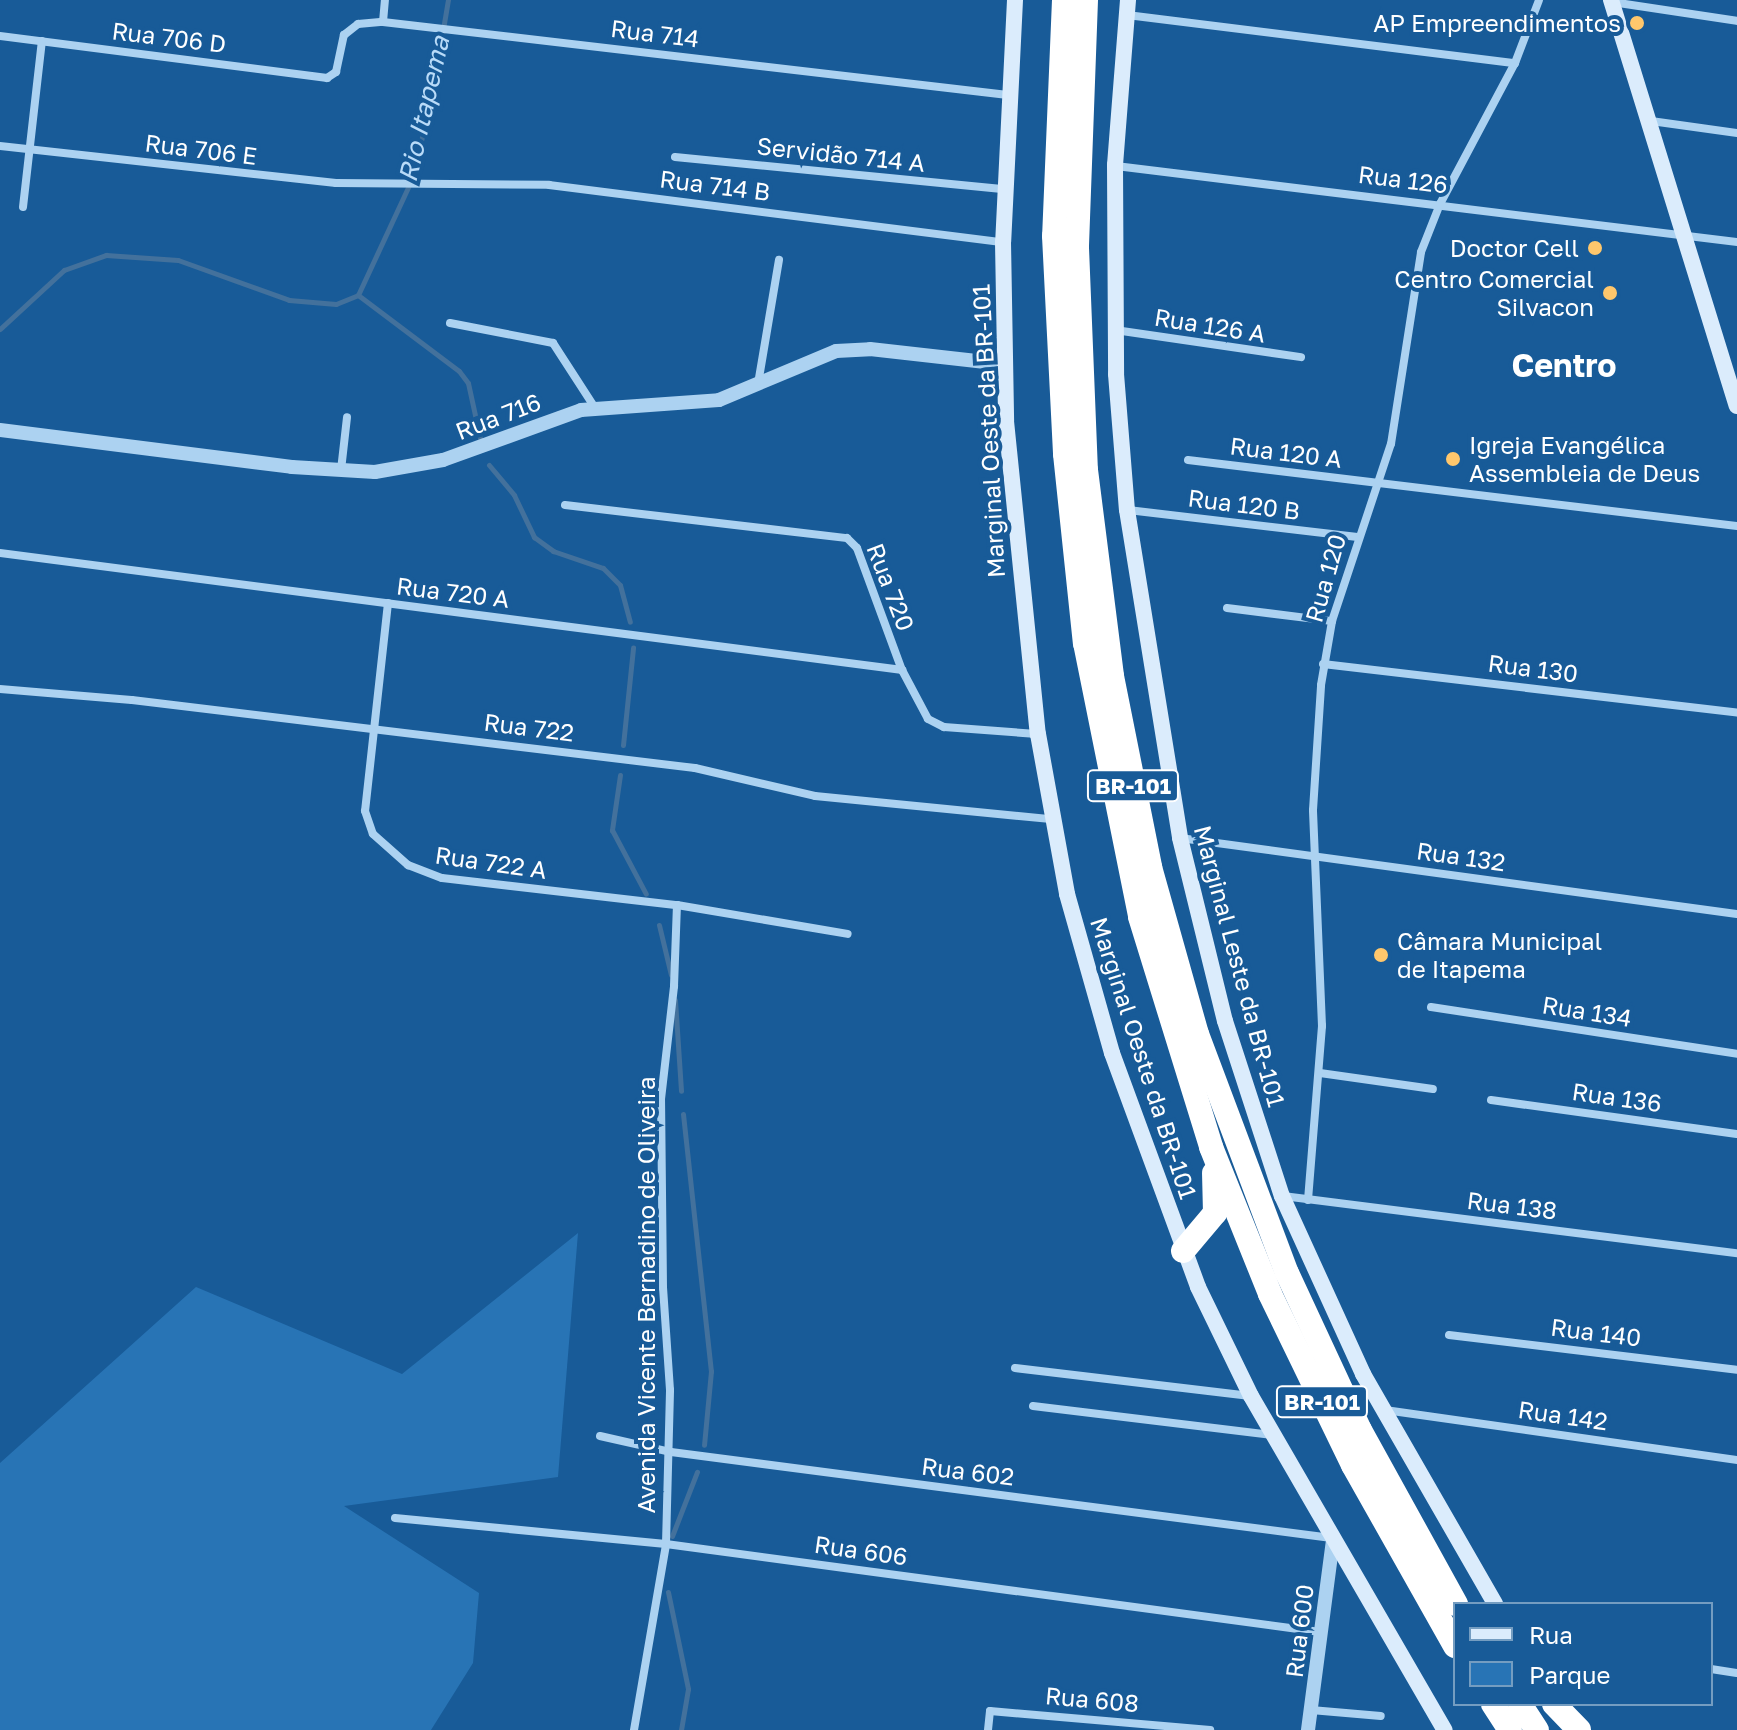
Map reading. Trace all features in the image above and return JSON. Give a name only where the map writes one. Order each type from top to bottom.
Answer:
[{"type":"highway","name":"BR-101","points":[[1064,0],[1056,108],[1055,308],[1078,591],[1108,776],[1140,917],[1211,1147],[1313,1385],[1453,1642]]},
{"type":"highway","name":"BR-101","points":[[1086,0],[1078,161],[1081,387],[1103,616],[1139,815],[1184,995],[1254,1191],[1308,1323],[1455,1602]]},
{"type":"highway","points":[[1183,1251],[1215,1213],[1211,1147]]},
{"type":"highway","points":[[1410,1521],[1471,1602]]},
{"type":"highway","points":[[1494,1706],[1510,1730]]},
{"type":"highway","points":[[1521,1706],[1537,1730]]},
{"type":"highway","points":[[1556,1706],[1581,1730]]},
{"type":"main road","name":"Marginal Oeste da BR-101","points":[[1015,0],[1003,242],[1003,364],[1014,522],[1051,819],[1086,969],[1183,1251],[1251,1396],[1445,1730]]},
{"type":"main road","points":[[1611,1],[1732,371],[1737,406]]},
{"type":"main road","name":"Marginal Leste da BR-101","points":[[1127,7],[1115,165],[1114,330],[1127,510],[1180,838],[1225,1021],[1282,1196],[1383,1409],[1494,1602]]},
{"type":"main road","points":[[1566,1706],[1581,1730]]},
{"type":"street","points":[[383,22],[385,0]]},
{"type":"street","name":"Rua 120","points":[[1308,1200],[1320,1073],[1312,856],[1323,664],[1332,621],[1357,537],[1379,483],[1399,410],[1417,270],[1440,204],[1515,63],[1539,0]]},
{"type":"street","points":[[1611,1],[1737,21]]},
{"type":"street","points":[[1127,7],[1515,63]]},
{"type":"street","name":"Rua 714","points":[[333,76],[344,35],[358,24],[383,22],[1008,95]]},
{"type":"street","name":"Rua 706 D","points":[[0,36],[333,76]]},
{"type":"street","points":[[23,207],[42,41]]},
{"type":"street","points":[[1651,121],[1737,133]]},
{"type":"street","name":"Rua 706 E","points":[[0,146],[304,181],[422,182]]},
{"type":"street","name":"Servidão 714 A","points":[[675,157],[1004,189]]},
{"type":"street","name":"Rua 126","points":[[1115,165],[1737,242]]},
{"type":"street","name":"Rua 714 B","points":[[422,182],[562,187],[1003,242]]},
{"type":"street","points":[[758,384],[779,260]]},
{"type":"street","points":[[450,323],[553,343],[595,408]]},
{"type":"street","name":"Rua 126 A","points":[[1114,330],[1301,357]]},
{"type":"street","name":"Rua 716","points":[[0,430],[341,471],[430,463],[595,408],[706,402],[825,355],[857,349],[1003,364]]},
{"type":"street","points":[[341,471],[347,417]]},
{"type":"street","name":"Rua 120 A","points":[[1188,460],[1737,526]]},
{"type":"street","name":"Rua 720","points":[[565,505],[847,538],[857,548],[902,670],[923,714],[935,724],[1038,734]]},
{"type":"street","name":"Rua 120 B","points":[[1127,510],[1357,537]]},
{"type":"street","name":"Rua 720 A","points":[[0,553],[902,670]]},
{"type":"street","name":"Rua 722 A","points":[[388,603],[365,819],[373,834],[418,872],[677,905],[848,934]]},
{"type":"street","points":[[1227,608],[1332,621]]},
{"type":"street","name":"Rua 130","points":[[1323,664],[1737,713]]},
{"type":"street","name":"Rua 722","points":[[0,689],[373,728],[710,770],[815,796],[1051,819]]},
{"type":"street","name":"Rua 132","points":[[1180,838],[1737,914]]},
{"type":"street","name":"Avenida Vicente Bernadino de Oliveira","points":[[634,1730],[666,1544],[671,1452],[661,1099],[677,905]]},
{"type":"street","name":"Rua 134","points":[[1431,1007],[1737,1054]]},
{"type":"street","points":[[1320,1073],[1433,1089]]},
{"type":"street","name":"Rua 136","points":[[1491,1100],[1737,1134]]},
{"type":"street","name":"Rua 138","points":[[1282,1196],[1737,1253]]},
{"type":"street","name":"Rua 140","points":[[1449,1335],[1737,1370]]},
{"type":"street","points":[[1015,1368],[1251,1396]]},
{"type":"street","points":[[1033,1406],[1273,1435]]},
{"type":"street","name":"Rua 142","points":[[1383,1409],[1737,1460]]},
{"type":"street","name":"Rua 602","points":[[600,1436],[671,1452],[1333,1539]]},
{"type":"street","name":"Rua 606","points":[[395,1518],[666,1544],[1320,1632]]},
{"type":"street","name":"Rua 600","points":[[1308,1730],[1333,1539]]},
{"type":"street","points":[[1713,1669],[1737,1673]]},
{"type":"street","points":[[1311,1710],[1381,1716]]},
{"type":"street","name":"Rua 608","points":[[988,1730],[990,1711],[1210,1730]]},
{"type":"green space","points":[[578,1233],[558,1477],[344,1506],[479,1593],[473,1663],[431,1730],[0,1730],[0,1463],[196,1287],[402,1374]]},
{"type":"waterway","name":"Rio Itapema","points":[[0,329],[64,270],[106,255],[178,260],[289,300],[336,304],[358,295],[410,183],[430,106],[448,0]]},
{"type":"waterway","points":[[358,295],[459,371],[468,383],[480,438]]},
{"type":"waterway","points":[[489,465],[514,495],[534,537],[553,551],[603,568],[620,585],[630,622]]},
{"type":"waterway","points":[[623,745],[633,648]]},
{"type":"waterway","points":[[620,775],[612,830],[646,894]]},
{"type":"waterway","points":[[659,925],[671,975]]},
{"type":"waterway","points":[[675,1000],[681,1091]]},
{"type":"waterway","points":[[683,1114],[711,1371],[704,1445]]},
{"type":"waterway","points":[[672,1536],[697,1472]]},
{"type":"waterway","points":[[668,1592],[688,1689],[681,1730]]},
{"type":"place","name":"AP Empreendimentos","points":[[1637,23]]},
{"type":"place","name":"Doctor Cell","points":[[1595,248]]},
{"type":"place","name":"Centro Comercial Silvacon","points":[[1610,293]]},
{"type":"place","name":"Igreja Evangélica Assembleia de Deus","points":[[1453,459]]},
{"type":"place","name":"Câmara Municipal de Itapema","points":[[1381,955]]},
{"type":"district","name":"Centro","points":[[1564,365]]}]
